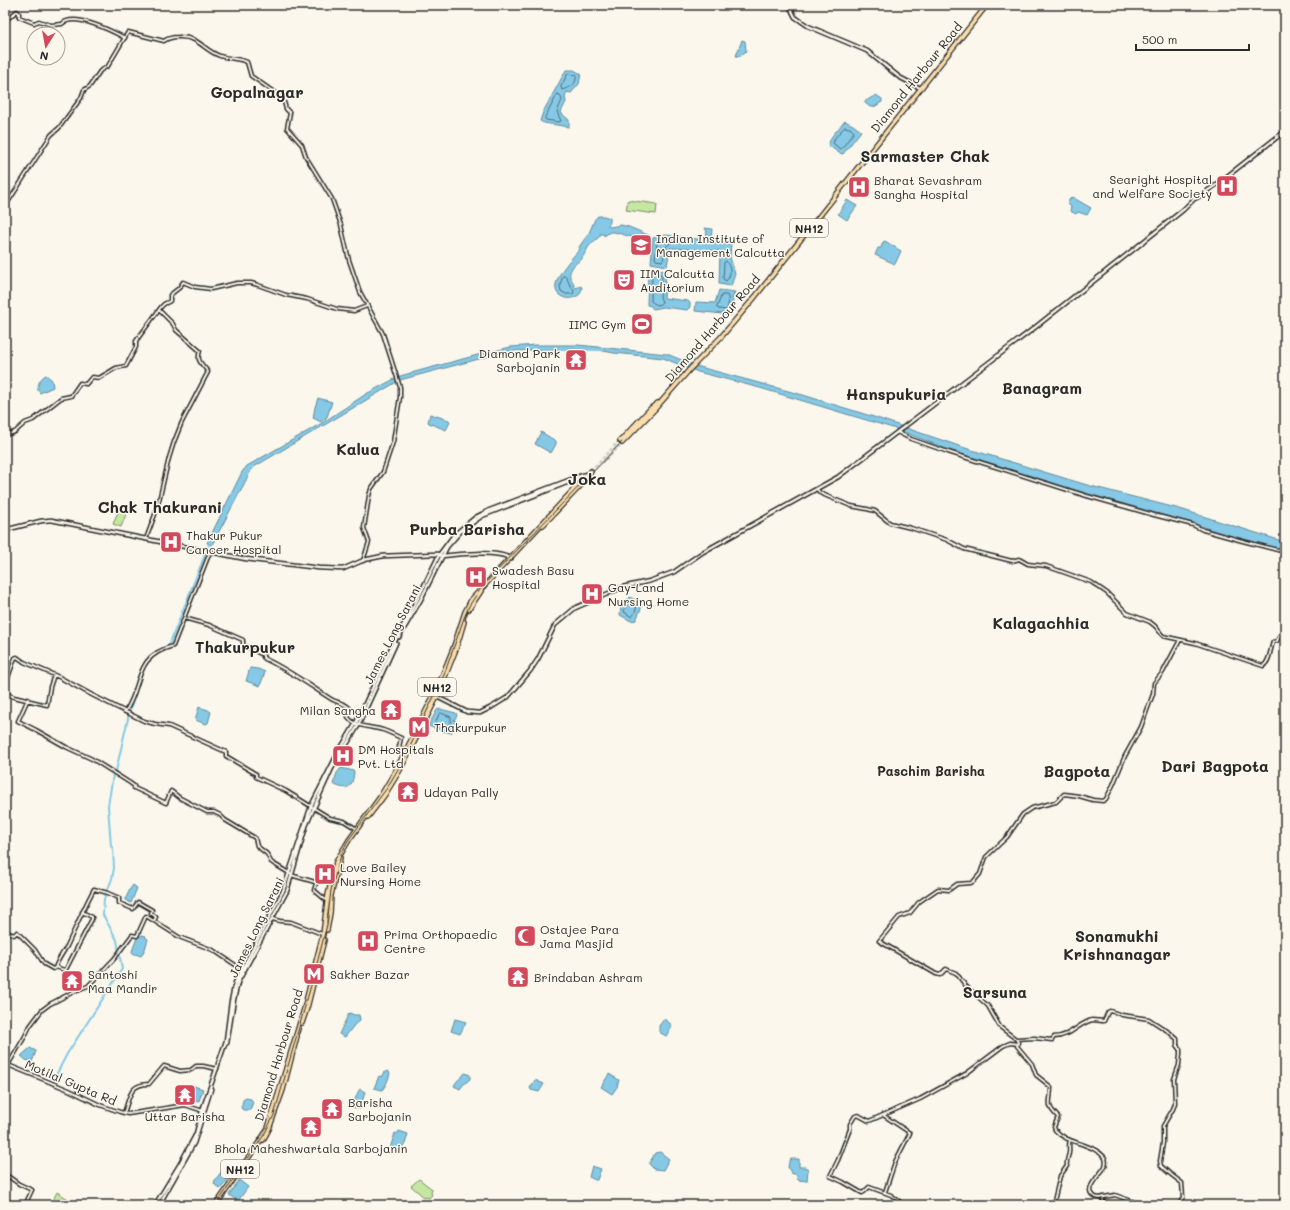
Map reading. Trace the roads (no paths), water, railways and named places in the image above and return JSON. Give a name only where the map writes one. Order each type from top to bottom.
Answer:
[{"type":"highway","name":"Diamond Harbour Road","points":[[621,442],[641,425],[694,364],[722,336],[759,292],[986,5]]},
{"type":"highway","name":"Diamond Harbour Road","points":[[315,969],[340,859],[350,840],[400,770],[456,649],[467,612],[479,593],[590,473]]},
{"type":"highway","name":"Diamond Harbour Road","points":[[217,1205],[268,1128],[328,926],[328,895],[336,862],[357,828],[381,798],[406,751],[412,743]]},
{"type":"main road","points":[[790,5],[792,14],[802,22],[812,28],[832,35],[867,51],[899,77],[920,88]]},
{"type":"main road","points":[[435,696],[467,712],[480,713],[508,697],[538,659],[555,624],[575,608],[622,588],[650,581],[674,572],[703,552],[817,489],[849,469],[1134,250],[1183,210],[1194,199],[1198,198],[1225,178],[1285,131]]},
{"type":"main road","name":"Diamond Harbour Road","points":[[440,556],[454,535],[476,517],[490,510],[590,473]]},
{"type":"main road","name":"James Long Sarani","points":[[157,1205],[194,1143],[215,1074],[228,1039],[235,991],[243,970],[258,941],[287,891],[302,835],[313,807],[332,768],[357,724],[397,641],[421,599],[440,556],[461,531],[478,519],[574,480],[581,483]]},
{"type":"main road","points":[[5,530],[26,524],[50,520],[262,561],[319,568],[344,568],[383,556],[501,554],[510,558]]},
{"type":"main road","points":[[258,941],[291,874]]},
{"type":"street","points":[[5,21],[17,11],[19,13],[19,17],[34,23],[39,21],[51,25],[62,24],[69,21],[92,23],[125,38]]},
{"type":"street","points":[[5,207],[51,135],[59,128],[64,119],[80,100],[84,90],[90,86],[100,71],[108,66],[128,32],[164,41],[171,37],[192,38],[210,51],[220,56],[247,62],[251,76],[274,92],[284,102],[286,109],[290,113],[288,128],[302,146],[306,156],[332,199],[341,225],[349,260],[360,292],[383,334],[399,381],[400,394],[393,442],[383,472],[371,489],[368,500],[364,528],[369,542],[363,561]]},
{"type":"street","points":[[5,435],[15,432],[25,423],[33,420],[61,398],[71,396],[80,383],[86,384],[92,377],[99,378],[118,368],[126,366],[136,347],[136,341],[164,304],[170,301],[170,295],[179,288],[183,282],[194,287],[207,289],[220,288],[237,283],[258,285],[286,295],[307,299],[337,309],[354,311],[367,306]]},
{"type":"street","points":[[146,539],[157,509],[166,467],[174,442],[182,422],[208,372],[200,362],[198,356],[200,351],[176,330],[173,324],[159,310]]},
{"type":"street","points":[[897,432],[911,439],[948,452],[1087,496],[1285,552]]},
{"type":"street","points":[[817,489],[820,493],[851,506],[875,511],[890,523],[911,528],[947,540],[963,549],[1012,561],[1019,559],[1028,564],[1046,566],[1091,582],[1107,593],[1127,613],[1150,622],[1163,636],[1195,643],[1263,666],[1266,664],[1273,642],[1278,641],[1280,635],[1285,635]]},
{"type":"street","points":[[128,713],[130,703],[145,663],[153,654],[173,646],[208,551]]},
{"type":"street","points":[[184,618],[209,625],[244,641],[243,645],[263,655],[265,659],[288,670],[333,700],[347,705],[350,709],[348,718],[357,724],[383,730],[400,738],[399,746],[406,751]]},
{"type":"street","points":[[1143,1205],[1118,1196],[1099,1198],[1094,1196],[1091,1192],[1091,1188],[1094,1179],[1105,1166],[1105,1158],[1093,1148],[1064,1138],[1054,1130],[1058,1118],[1050,1109],[1049,1102],[1051,1087],[1036,1075],[1032,1064],[1017,1046],[1018,1042],[1016,1039],[1000,1027],[988,1006],[966,986],[955,973],[946,969],[940,975],[936,974],[880,941],[899,917],[910,913],[918,902],[934,891],[940,889],[949,890],[957,884],[971,883],[974,881],[980,874],[986,857],[1007,837],[1021,816],[1030,809],[1056,802],[1064,794],[1079,796],[1096,801],[1106,799],[1124,758],[1141,727],[1153,694],[1154,683],[1167,665],[1180,640]]},
{"type":"street","points":[[5,686],[12,663],[16,657],[128,713],[152,723],[169,726],[226,752],[226,756],[256,774],[256,777],[280,788],[330,818],[344,821],[357,828]]},
{"type":"street","points":[[5,693],[14,697],[48,705],[51,682],[54,675]]},
{"type":"street","points":[[28,700],[18,721],[66,747],[92,759],[133,785],[135,787],[134,788],[166,803],[171,791],[180,798],[207,812],[214,812],[220,815],[225,820],[255,838],[257,846],[267,854],[271,863],[291,874],[315,882],[314,891],[329,902]]},
{"type":"street","points":[[56,967],[57,962],[64,952],[94,889],[101,892],[107,892],[119,898],[119,903],[133,909],[138,902],[152,910],[151,913],[156,917],[154,921]]},
{"type":"street","points":[[78,990],[75,985],[66,978],[65,971],[92,919],[92,917],[82,912]]},
{"type":"street","points":[[8,1065],[30,1026],[42,1010],[50,1004],[88,986],[120,952],[132,935],[137,936],[146,916],[179,937],[212,950],[243,970]]},
{"type":"street","points":[[272,919],[292,922],[314,932],[323,934]]},
{"type":"street","points":[[5,931],[14,935],[17,932],[35,950],[44,964],[51,969],[56,967],[62,968],[65,971]]},
{"type":"street","points":[[1016,1039],[1034,1038],[1052,1040],[1054,1037],[1066,1035],[1090,1021],[1104,1021],[1108,1012],[1110,1011],[1122,1015],[1149,1019],[1169,1032],[1175,1038],[1180,1051],[1180,1060],[1174,1079],[1174,1106],[1163,1126],[1163,1147],[1160,1161],[1161,1166],[1182,1183],[1183,1197],[1179,1205]]},
{"type":"street","points":[[904,1205],[885,1192],[880,1192],[869,1187],[864,1193],[861,1193],[830,1176],[838,1160],[855,1115],[869,1121],[884,1115],[920,1099],[967,1073],[1003,1046],[1012,1043],[1018,1044]]},
{"type":"street","name":"Motilal Gupta Rd","points":[[5,1068],[8,1065],[69,1090],[100,1105],[128,1114],[185,1105],[203,1111]]},
{"type":"street","points":[[124,1113],[133,1088],[140,1084],[149,1084],[164,1066],[180,1071],[189,1071],[196,1066],[217,1069]]},
{"type":"street","points":[[884,1115],[910,1133],[895,1162],[885,1192]]},
{"type":"street","points":[[1052,1205],[1060,1176],[1067,1166],[1066,1161],[1069,1153],[1068,1147],[1070,1140]]},
{"type":"street","points":[[5,1174],[19,1184],[32,1190],[25,1205]]},
{"type":"street","points":[[1103,1198],[1103,1205]]},
{"type":"water","points":[[742,40],[745,41],[746,51],[741,56],[736,56]]},
{"type":"water","points":[[566,70],[574,70],[581,74],[579,84],[571,93],[567,92],[565,96],[566,102],[561,112],[569,120],[569,127],[544,123],[540,121],[543,112]]},
{"type":"water","points":[[876,95],[882,99],[882,102],[874,107],[870,107],[864,102]]},
{"type":"water","points":[[845,121],[861,131],[843,154],[839,153],[828,145],[832,136]]},
{"type":"water","points":[[1072,197],[1091,208],[1087,215],[1078,212],[1076,214],[1070,211],[1071,207],[1068,204],[1068,201]]},
{"type":"water","points":[[847,200],[857,206],[847,220],[838,214]]},
{"type":"water","points":[[598,216],[610,218],[608,226],[610,227],[621,225],[629,227],[648,235],[649,237],[646,241],[614,232],[610,232],[604,236],[604,234],[600,234],[600,236],[589,246],[581,260],[575,264],[570,272],[570,277],[574,283],[574,286],[576,288],[581,286],[582,288],[580,294],[572,298],[565,298],[558,294],[556,288],[557,281],[565,266],[580,249],[579,247],[589,233],[595,219]]},
{"type":"water","points":[[705,228],[712,229],[711,240],[731,243],[730,257],[735,274],[731,286],[719,284],[720,251],[670,248],[667,266],[651,263],[653,238],[666,235],[705,240],[707,232]]},
{"type":"water","points":[[885,241],[901,251],[895,264],[875,255],[878,248],[881,248],[883,242]]},
{"type":"water","points":[[649,269],[666,271],[664,298],[688,301],[690,303],[690,307],[687,310],[664,307],[653,309],[651,306],[647,305]]},
{"type":"water","points":[[719,290],[735,292],[732,299],[731,315],[695,311],[696,302],[715,303]]},
{"type":"water","points":[[535,345],[578,345],[667,354],[696,366],[803,395],[962,447],[1087,485],[1180,509],[1285,542],[1285,551],[1234,538],[1201,526],[1040,480],[957,453],[896,429],[760,388],[698,372],[663,358],[598,350],[576,349],[509,351],[400,380],[254,467],[212,545],[207,543],[242,472],[247,466],[322,423],[366,394],[400,376],[511,347]]},
{"type":"water","points":[[46,375],[52,380],[53,387],[40,393],[38,391],[39,384],[42,378]]},
{"type":"water","points":[[318,398],[332,402],[327,417],[321,422],[313,418]]},
{"type":"water","points":[[430,414],[449,420],[450,422],[446,430],[428,422]]},
{"type":"water","points":[[541,432],[556,441],[551,453],[535,444]]},
{"type":"water","points":[[630,597],[643,604],[636,620],[631,621],[620,615],[621,606]]},
{"type":"water","points":[[250,668],[265,672],[260,686],[246,681]]},
{"type":"water","points":[[199,707],[211,712],[208,723],[206,724],[195,720]]},
{"type":"water","points":[[440,709],[456,713],[457,716],[454,720],[457,722],[451,733],[428,726],[437,710]]},
{"type":"water","points":[[341,768],[354,771],[351,784],[346,788],[333,784],[337,773]]},
{"type":"water","points":[[133,885],[137,888],[131,903],[125,900]]},
{"type":"water","points":[[142,935],[146,936],[145,937],[148,939],[141,956],[132,953],[132,951],[137,938]]},
{"type":"water","points":[[350,1013],[359,1015],[360,1019],[345,1037],[339,1034]]},
{"type":"water","points":[[455,1019],[466,1022],[460,1034],[451,1031]]},
{"type":"water","points":[[664,1019],[672,1025],[668,1035],[666,1036],[659,1032],[659,1026]]},
{"type":"water","points":[[30,1048],[36,1051],[32,1062],[21,1056]]},
{"type":"water","points":[[388,1071],[390,1075],[382,1090],[374,1088],[379,1076],[382,1077],[385,1072]]},
{"type":"water","points":[[465,1073],[470,1075],[470,1079],[460,1089],[454,1086],[456,1082]]},
{"type":"water","points":[[609,1074],[619,1080],[617,1087],[612,1094],[601,1087]]},
{"type":"water","points":[[535,1080],[544,1084],[539,1092],[531,1090],[530,1088]]},
{"type":"water","points":[[194,1086],[203,1089],[199,1101],[191,1099]]},
{"type":"water","points":[[360,1089],[365,1092],[360,1109],[352,1107]]},
{"type":"water","points":[[246,1098],[251,1099],[253,1102],[250,1110],[243,1110],[241,1108],[243,1100]]},
{"type":"water","points":[[399,1131],[408,1134],[405,1144],[400,1151],[391,1147],[395,1133],[397,1134]]},
{"type":"water","points":[[660,1152],[669,1159],[663,1170],[654,1169],[649,1164],[655,1153]]},
{"type":"water","points":[[791,1159],[799,1159],[799,1167],[805,1167],[808,1169],[807,1181],[798,1180],[797,1175],[791,1173],[788,1167]]},
{"type":"water","points":[[592,1166],[601,1169],[597,1180],[589,1177]]},
{"type":"water","points":[[222,1171],[228,1174],[229,1179],[220,1189],[214,1184],[215,1180]]},
{"type":"water","points":[[239,1180],[248,1187],[238,1201],[229,1195]]},
{"type":"waterway","points":[[561,349],[603,350]]},
{"type":"waterway","points":[[161,650],[169,645],[210,542]]},
{"type":"waterway","points":[[136,690],[143,669]]},
{"type":"waterway","points":[[53,1081],[67,1054],[122,969],[117,940],[103,915],[104,899],[112,879],[114,868],[108,806],[113,775],[116,771],[135,694]]},
{"type":"tunnel","points":[[591,471],[620,441]]},
{"type":"tunnel","points":[[606,459],[622,443]]},
{"type":"railway","points":[[216,1205],[264,1135],[274,1115],[327,925],[331,890],[341,855],[347,842],[387,788],[405,757],[444,675],[469,606],[481,588],[622,442]]},
{"type":"place","name":"Searight Hospital and Welfare Society","points":[[1227,186]]},
{"type":"place","name":"Bharat Sevashram Sangha Hospital","points":[[859,187]]},
{"type":"place","name":"Indian Institute of Management Calcutta","points":[[641,245]]},
{"type":"place","name":"IIM Calcutta Auditorium","points":[[624,280]]},
{"type":"place","name":"IIMC Gym","points":[[642,324]]},
{"type":"place","name":"Diamond Park Sarbojanin","points":[[576,360]]},
{"type":"place","name":"Thakur Pukur Cancer Hospital","points":[[171,542]]},
{"type":"place","name":"Swadesh Basu Hospital","points":[[476,577]]},
{"type":"place","name":"Gay-Land Nursing Home","points":[[592,594]]},
{"type":"place","name":"Milan Sangha","points":[[391,710]]},
{"type":"place","name":"Thakurpukur","points":[[419,727]]},
{"type":"place","name":"DM Hospitals Pvt. Ltd","points":[[343,756]]},
{"type":"place","name":"Udayan Pally","points":[[408,792]]},
{"type":"place","name":"Love Bailey Nursing Home","points":[[325,874]]},
{"type":"place","name":"Ostajee Para Jama Masjid","points":[[525,936]]},
{"type":"place","name":"Prima Orthopaedic Centre","points":[[368,941]]},
{"type":"place","name":"Sakher Bazar","points":[[314,974]]},
{"type":"place","name":"Brindaban Ashram","points":[[518,977]]},
{"type":"place","name":"Santoshi Maa Mandir","points":[[72,981]]},
{"type":"place","name":"Uttar Barisha","points":[[185,1095]]},
{"type":"place","name":"Barisha Sarbojanin","points":[[332,1109]]},
{"type":"place","name":"Bhola Maheshwartala Sarbojanin","points":[[311,1127]]},
{"type":"district","name":"Gopalnagar","points":[[257,91]]},
{"type":"district","name":"Sarmaster Chak","points":[[925,155]]},
{"type":"district","name":"Banagram","points":[[1042,387]]},
{"type":"district","name":"Hanspukuria","points":[[896,393]]},
{"type":"district","name":"Kalua","points":[[358,448]]},
{"type":"district","name":"Joka","points":[[587,478]]},
{"type":"district","name":"Chak Thakurani","points":[[160,506]]},
{"type":"district","name":"Purba Barisha","points":[[467,528]]},
{"type":"district","name":"Kalagachhia","points":[[1041,622]]},
{"type":"district","name":"Thakurpukur","points":[[245,646]]},
{"type":"district","name":"Dari Bagpota","points":[[1215,765]]},
{"type":"district","name":"Paschim Barisha","points":[[931,770]]},
{"type":"district","name":"Bagpota","points":[[1077,770]]},
{"type":"district","name":"Sonamukhi Krishnanagar","points":[[1117,944]]},
{"type":"district","name":"Sarsuna","points":[[995,991]]}]
